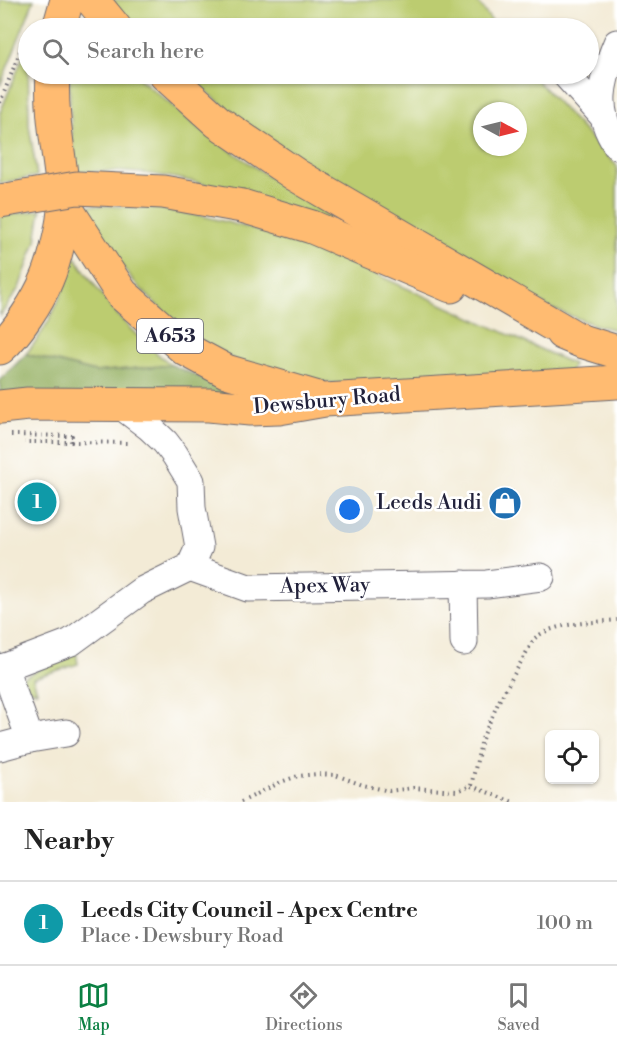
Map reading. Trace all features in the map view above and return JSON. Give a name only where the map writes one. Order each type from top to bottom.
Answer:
[{"type":"main road","points":[[62,18],[67,0]]},
{"type":"main road","points":[[92,0],[107,18]]},
{"type":"main road","name":"A653","points":[[0,348],[13,336],[47,279],[59,234],[64,205],[57,147],[54,84]]},
{"type":"main road","points":[[176,84],[218,122],[296,175],[581,341]]},
{"type":"main road","points":[[0,201],[77,188],[163,192],[242,206],[312,227],[581,341],[617,352]]},
{"type":"main road","name":"A653","points":[[64,205],[122,294],[185,349],[226,371],[325,400]]},
{"type":"main road","name":"Dewsbury Road","points":[[1,421],[28,404],[209,405],[250,409],[279,408],[325,400],[617,382]]},
{"type":"street","points":[[599,69],[612,55]]},
{"type":"street","points":[[612,55],[601,98],[606,128],[617,146]]},
{"type":"street","points":[[575,84],[603,116]]},
{"type":"street","points":[[30,739],[2,668],[71,642],[141,591],[190,567],[199,547],[192,508],[191,482],[175,454],[165,442],[120,405]]},
{"type":"street","name":"Apex Way","points":[[190,567],[248,588],[487,584],[541,578]]},
{"type":"street","points":[[463,584],[464,642]]},
{"type":"street","points":[[0,747],[66,733]]},
{"type":"path","points":[[0,103],[18,57]]},
{"type":"path","points":[[1,421],[72,436],[71,442]]},
{"type":"path","points":[[24,442],[127,443]]},
{"type":"path","points":[[471,786],[482,739],[499,700],[534,639],[542,632],[581,623],[617,620]]},
{"type":"path","points":[[241,802],[290,779],[318,774],[335,775],[389,791],[413,788],[457,791],[471,786],[513,802]]},
{"type":"green space","points":[[0,0],[34,0],[27,18],[18,18],[18,40],[0,86]]},
{"type":"green space","points":[[110,0],[476,0],[490,18],[127,18]]},
{"type":"green space","points":[[18,69],[18,84],[28,84],[29,125],[37,176],[0,183],[0,113]]},
{"type":"green space","points":[[70,84],[146,84],[205,133],[331,216],[329,221],[185,180],[142,173],[77,171]]},
{"type":"green space","points":[[198,84],[540,84],[617,166],[617,330],[595,325],[550,308],[409,228],[245,124]]},
{"type":"green space","points":[[84,205],[155,208],[203,216],[310,244],[573,364],[569,377],[345,384],[292,379],[236,361],[181,329],[136,284],[100,238]]},
{"type":"green space","points":[[41,210],[36,241],[19,288],[0,316],[0,216]]},
{"type":"green space","points":[[72,258],[76,258],[107,302],[131,329],[172,365],[95,372],[26,354],[55,309],[65,285]]},
{"type":"green space","points":[[26,354],[95,372],[172,365],[227,389],[226,395],[0,396],[0,380]]},
{"type":"green space","points":[[76,651],[78,664],[33,678],[37,691],[29,690],[20,679]]},
{"type":"place","name":"Leeds City Council - Apex Centre","points":[[37,502]]},
{"type":"place","name":"Leeds Audi","points":[[505,503]]}]
